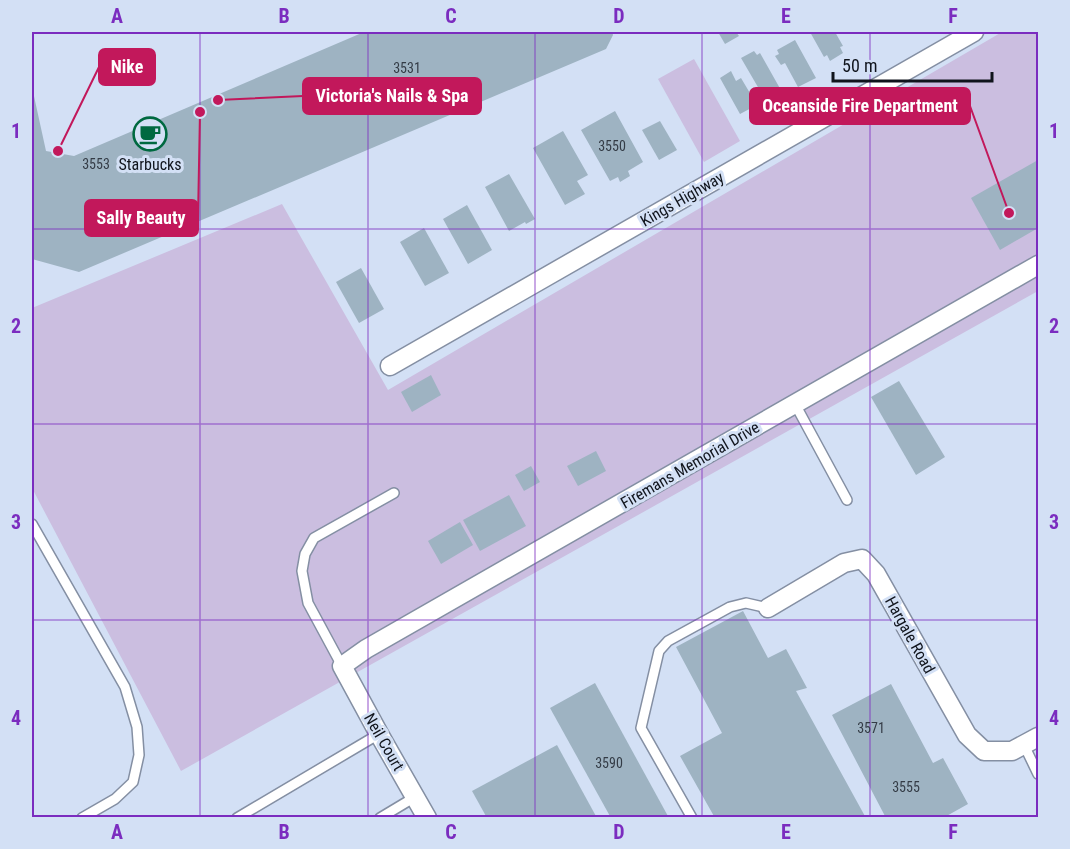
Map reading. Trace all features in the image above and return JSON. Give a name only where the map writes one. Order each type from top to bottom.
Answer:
[{"type":"street","name":"Kings Highway","points":[[390,366],[974,32]]},
{"type":"street","name":"Firemans Memorial Drive","points":[[342,666],[366,649],[1038,265]]},
{"type":"street","name":"Hargale Road","points":[[768,608],[844,563],[862,560],[876,574],[967,735],[984,751],[1012,751],[1031,741]]},
{"type":"street","name":"Neil Court","points":[[342,666],[427,818]]},
{"type":"lane","points":[[795,404],[847,500]]},
{"type":"lane","points":[[342,666],[308,603],[302,571],[305,554],[314,538],[394,493]]},
{"type":"lane","points":[[32,524],[125,687],[137,727],[139,755],[133,782],[115,799],[82,818]]},
{"type":"lane","points":[[692,818],[640,728],[659,651],[668,641],[730,607],[746,603],[768,608]]},
{"type":"lane","points":[[237,818],[379,734]]},
{"type":"lane","points":[[1031,741],[1038,774]]},
{"type":"lane","points":[[380,818],[415,797]]},
{"type":"shaded area","points":[[1002,32],[1038,32],[1038,291],[181,771],[32,488],[32,308],[282,204],[388,390]]},
{"type":"shaded area","points":[[694,59],[740,141],[704,162],[658,79]]},
{"type":"building","points":[[364,32],[612,32],[613,35],[606,49],[79,272],[32,259],[32,87],[46,151],[74,156]]},
{"type":"building","points":[[718,32],[736,32],[739,36],[725,44]]},
{"type":"building","points":[[810,32],[835,32],[843,46],[840,47],[843,53],[830,61],[827,55],[824,57]]},
{"type":"building","points":[[795,40],[816,78],[798,87],[785,63],[781,65],[775,56],[779,54],[777,50]]},
{"type":"building","points":[[754,51],[757,55],[760,53],[782,92],[766,101],[741,58]]},
{"type":"building","points":[[731,71],[736,81],[741,78],[757,105],[740,114],[720,78]]},
{"type":"building","points":[[615,111],[643,162],[628,171],[630,176],[620,182],[618,177],[610,181],[581,130]]},
{"type":"building","points":[[660,121],[677,150],[659,160],[642,130]]},
{"type":"building","points":[[563,131],[588,175],[577,181],[585,194],[565,205],[533,148]]},
{"type":"building","points":[[1038,160],[1038,228],[1000,250],[971,198]]},
{"type":"building","points":[[509,174],[535,219],[509,231],[485,187]]},
{"type":"building","points":[[467,205],[492,250],[468,264],[443,219]]},
{"type":"building","points":[[424,228],[449,273],[425,286],[400,242]]},
{"type":"building","points":[[361,268],[384,309],[359,323],[336,282]]},
{"type":"building","points":[[431,375],[441,395],[412,412],[401,392]]},
{"type":"building","points":[[899,381],[945,457],[916,475],[871,397]]},
{"type":"building","points":[[596,451],[606,471],[578,486],[567,466]]},
{"type":"building","points":[[531,466],[540,482],[524,491],[515,475]]},
{"type":"building","points":[[509,495],[526,526],[480,551],[463,520]]},
{"type":"building","points":[[460,522],[473,545],[441,564],[428,541]]},
{"type":"building","points":[[743,611],[768,658],[786,649],[807,688],[796,691],[866,818],[715,818],[680,756],[722,733],[676,647]]},
{"type":"building","points":[[595,683],[669,818],[611,818],[550,708]]},
{"type":"building","points":[[891,684],[933,763],[943,758],[968,804],[943,818],[886,818],[832,715]]},
{"type":"building","points":[[557,745],[597,818],[487,818],[472,791]]},
{"type":"place","name":"Victoria's Nails & Spa","points":[[218,100]]},
{"type":"place","name":"Sally Beauty","points":[[200,112]]},
{"type":"place","name":"Starbucks","points":[[150,134]]},
{"type":"place","name":"Nike","points":[[58,151]]},
{"type":"place","name":"Oceanside Fire Department","points":[[1009,213]]}]
